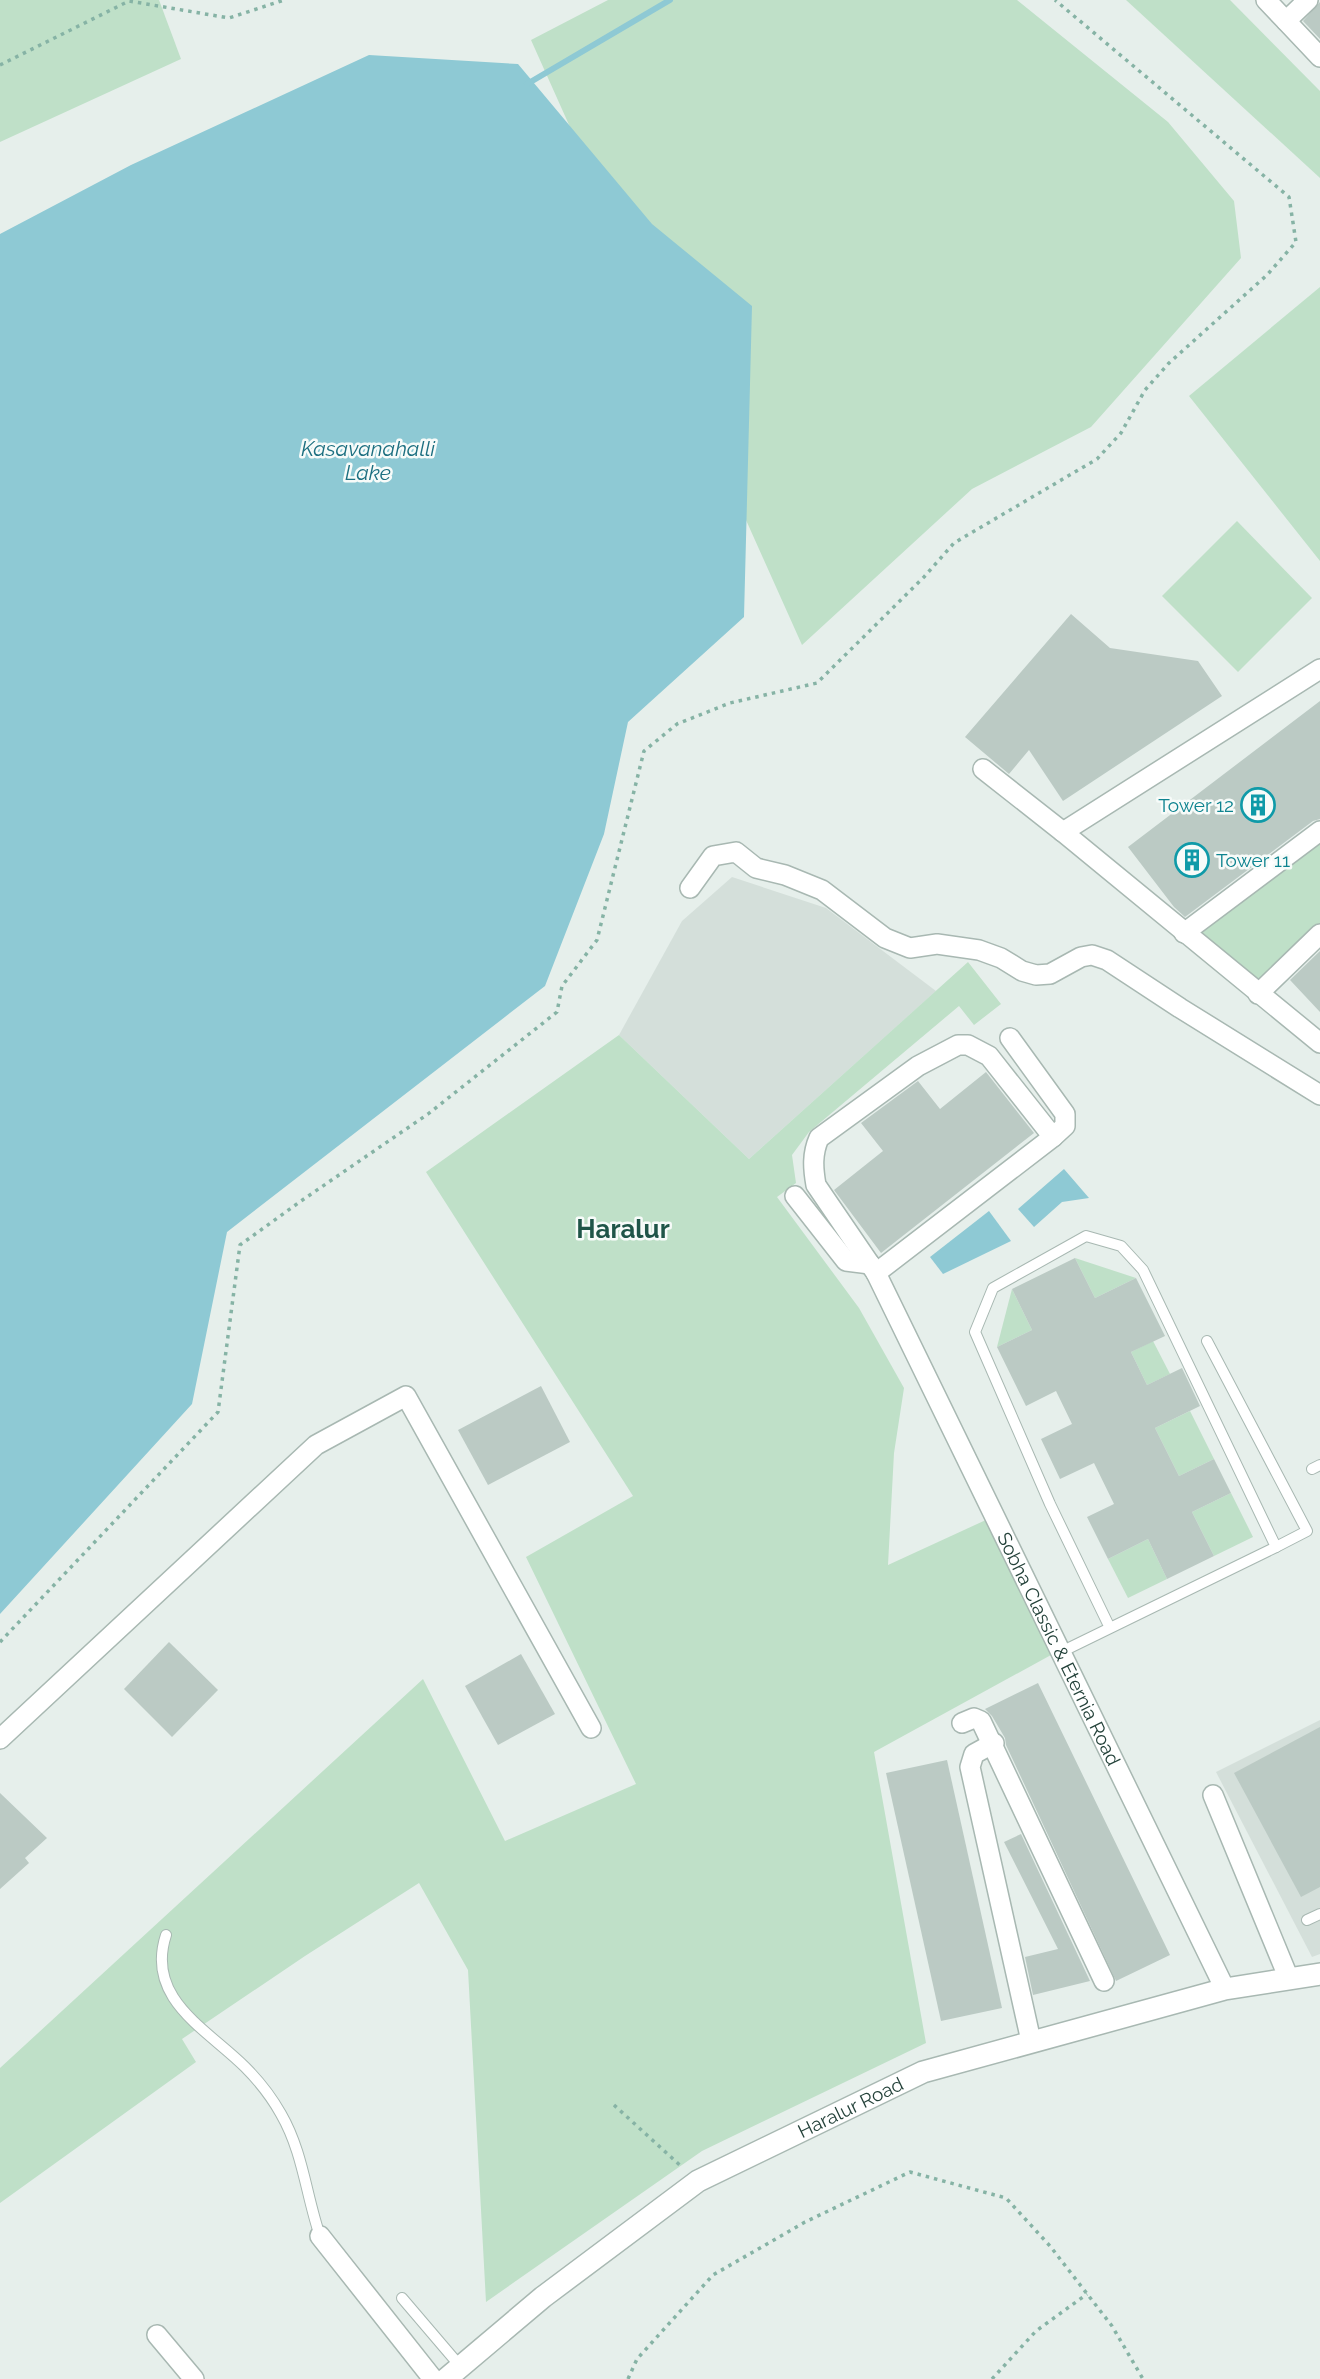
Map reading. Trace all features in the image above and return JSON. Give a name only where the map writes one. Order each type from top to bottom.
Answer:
[{"type":"street","points":[[1266,0],[1320,57]]},
{"type":"street","points":[[1286,21],[1308,0]]},
{"type":"street","points":[[1063,832],[1320,668]]},
{"type":"street","points":[[983,769],[1320,1042]]},
{"type":"street","points":[[1184,933],[1320,831]]},
{"type":"street","points":[[690,888],[713,856],[736,852],[756,869],[785,875],[822,890],[885,938],[910,948],[937,944],[979,950],[1036,975],[1050,974],[1081,957],[1092,955],[1107,960],[1320,1095]]},
{"type":"street","points":[[1258,994],[1320,934]]},
{"type":"street","points":[[795,1196],[846,1261],[873,1268],[1053,1137],[1066,1126],[1065,1114],[1010,1038]]},
{"type":"street","name":"Sobha Classic & Eternia Road","points":[[1053,1137],[989,1056],[978,1049],[958,1045],[918,1066],[819,1138],[814,1149],[816,1185],[873,1268],[1225,1989]]},
{"type":"street","points":[[0,1739],[316,1445],[406,1396],[591,1728]]},
{"type":"street","points":[[962,1723],[978,1717],[994,1743],[1104,1980]]},
{"type":"street","points":[[994,1743],[974,1755],[970,1767],[1031,2041]]},
{"type":"street","points":[[1213,1796],[1289,1979]]},
{"type":"street","name":"Haralur Road","points":[[453,2373],[542,2297],[698,2181],[923,2071],[1225,1989],[1320,1975]]},
{"type":"street","points":[[320,2236],[433,2379]]},
{"type":"street","points":[[157,2335],[194,2379]]},
{"type":"lane","points":[[1110,1628],[1050,1504],[975,1332],[993,1288],[1086,1236],[1121,1246],[1143,1270],[1276,1547]]},
{"type":"lane","points":[[1061,1652],[1307,1531],[1207,1341]]},
{"type":"lane","points":[[1307,1920],[1320,1914]]},
{"type":"lane","points":[[166,1936],[161,1952],[163,1976],[172,1998],[192,2020],[247,2068],[281,2113],[300,2155],[320,2236]]},
{"type":"lane","points":[[402,2298],[453,2373]]},
{"type":"path","points":[[0,65],[129,1],[229,18],[284,0]]},
{"type":"path","points":[[0,1642],[218,1412],[240,1245],[428,1114],[557,1012],[562,986],[597,940],[644,751],[677,724],[730,703],[817,683],[924,577],[954,542],[1097,458],[1121,433],[1145,390],[1169,363],[1267,275],[1296,242],[1289,197],[1055,0]]},
{"type":"path","points":[[614,2105],[698,2181]]},
{"type":"path","points":[[628,2379],[637,2359],[713,2275],[805,2222],[910,2172],[1006,2198],[1050,2246],[1112,2326],[1143,2379]]},
{"type":"path","points":[[992,2379],[1036,2331],[1087,2294]]},
{"type":"shaded area","points":[[732,877],[826,908],[936,991],[749,1159],[619,1035],[682,921]]},
{"type":"shaded area","points":[[1320,1720],[1320,1954],[1312,1957],[1216,1772]]},
{"type":"green space","points":[[0,0],[159,0],[181,59],[0,142]]},
{"type":"green space","points":[[608,0],[1017,0],[1168,122],[1234,201],[1241,258],[1091,427],[972,489],[802,645],[531,40]]},
{"type":"green space","points":[[1126,0],[1230,0],[1320,91],[1320,178]]},
{"type":"green space","points":[[1320,287],[1320,561],[1189,396]]},
{"type":"green space","points":[[1237,521],[1312,598],[1238,672],[1162,596]]},
{"type":"green space","points":[[1320,838],[1320,929],[1260,988],[1195,934]]},
{"type":"green space","points":[[968,962],[1001,1004],[974,1025],[959,1006],[809,1132],[792,1155],[796,1183],[777,1197],[859,1308],[904,1388],[894,1453],[888,1565],[988,1519],[1051,1655],[874,1752],[926,2043],[702,2151],[486,2302],[468,1970],[419,1883],[182,2039],[196,2062],[0,2203],[0,2068],[423,1679],[505,1841],[636,1784],[526,1557],[633,1496],[426,1172],[619,1035],[749,1159]]},
{"type":"green space","points":[[1075,1258],[1136,1278],[1095,1298]]},
{"type":"green space","points":[[1012,1289],[1032,1330],[997,1347]]},
{"type":"green space","points":[[1153,1341],[1170,1374],[1147,1385],[1131,1352]]},
{"type":"green space","points":[[1190,1411],[1214,1459],[1179,1476],[1155,1428]]},
{"type":"green space","points":[[1231,1493],[1253,1537],[1214,1556],[1192,1512]]},
{"type":"green space","points":[[1148,1539],[1167,1579],[1128,1598],[1108,1559]]},
{"type":"water","name":"Kasavanahalli Lake","points":[[369,55],[518,64],[652,224],[752,306],[744,617],[628,722],[604,834],[545,986],[227,1232],[192,1404],[0,1614],[0,234],[131,165]]},
{"type":"water","points":[[1064,1169],[1089,1198],[1062,1202],[1034,1227],[1018,1209]]},
{"type":"water","points":[[989,1211],[1011,1241],[943,1274],[930,1257]]},
{"type":"building","points":[[1320,2],[1320,39],[1303,21]]},
{"type":"building","points":[[1071,614],[1110,648],[1198,661],[1222,696],[1063,801],[1029,750],[1009,774],[965,737]]},
{"type":"building","points":[[1320,701],[1320,819],[1313,821],[1185,917],[1174,907],[1128,847]]},
{"type":"building","points":[[1320,951],[1320,1012],[1290,980]]},
{"type":"building","points":[[986,1072],[1034,1133],[881,1253],[834,1190],[883,1151],[861,1123],[918,1081],[940,1109]]},
{"type":"building","points":[[1075,1258],[1095,1298],[1136,1278],[1165,1336],[1131,1352],[1147,1385],[1182,1368],[1200,1406],[1155,1428],[1179,1476],[1214,1459],[1231,1493],[1192,1512],[1214,1556],[1167,1579],[1148,1539],[1108,1559],[1087,1517],[1114,1504],[1094,1463],[1060,1479],[1041,1439],[1072,1424],[1056,1391],[1026,1406],[997,1347],[1032,1330],[1012,1289]]},
{"type":"building","points":[[541,1386],[570,1442],[488,1485],[458,1430]]},
{"type":"building","points":[[169,1642],[218,1690],[172,1737],[124,1689]]},
{"type":"building","points":[[521,1654],[555,1714],[498,1745],[465,1686]]},
{"type":"building","points":[[1038,1683],[1170,1955],[1116,1981],[1005,1738],[985,1709]]},
{"type":"building","points":[[1320,1727],[1320,1887],[1301,1897],[1234,1773]]},
{"type":"building","points":[[947,1760],[1002,2008],[941,2021],[886,1773]]},
{"type":"building","points":[[0,1793],[47,1838],[25,1858],[29,1863],[0,1889]]},
{"type":"building","points":[[1021,1834],[1090,1981],[1033,1995],[1025,1957],[1058,1949],[1004,1842]]},
{"type":"waterway","points":[[527,84],[670,0]]},
{"type":"place","name":"Tower 12","points":[[1258,805]]},
{"type":"place","name":"Tower 11","points":[[1192,860]]},
{"type":"district","name":"Haralur","points":[[623,1229]]}]
